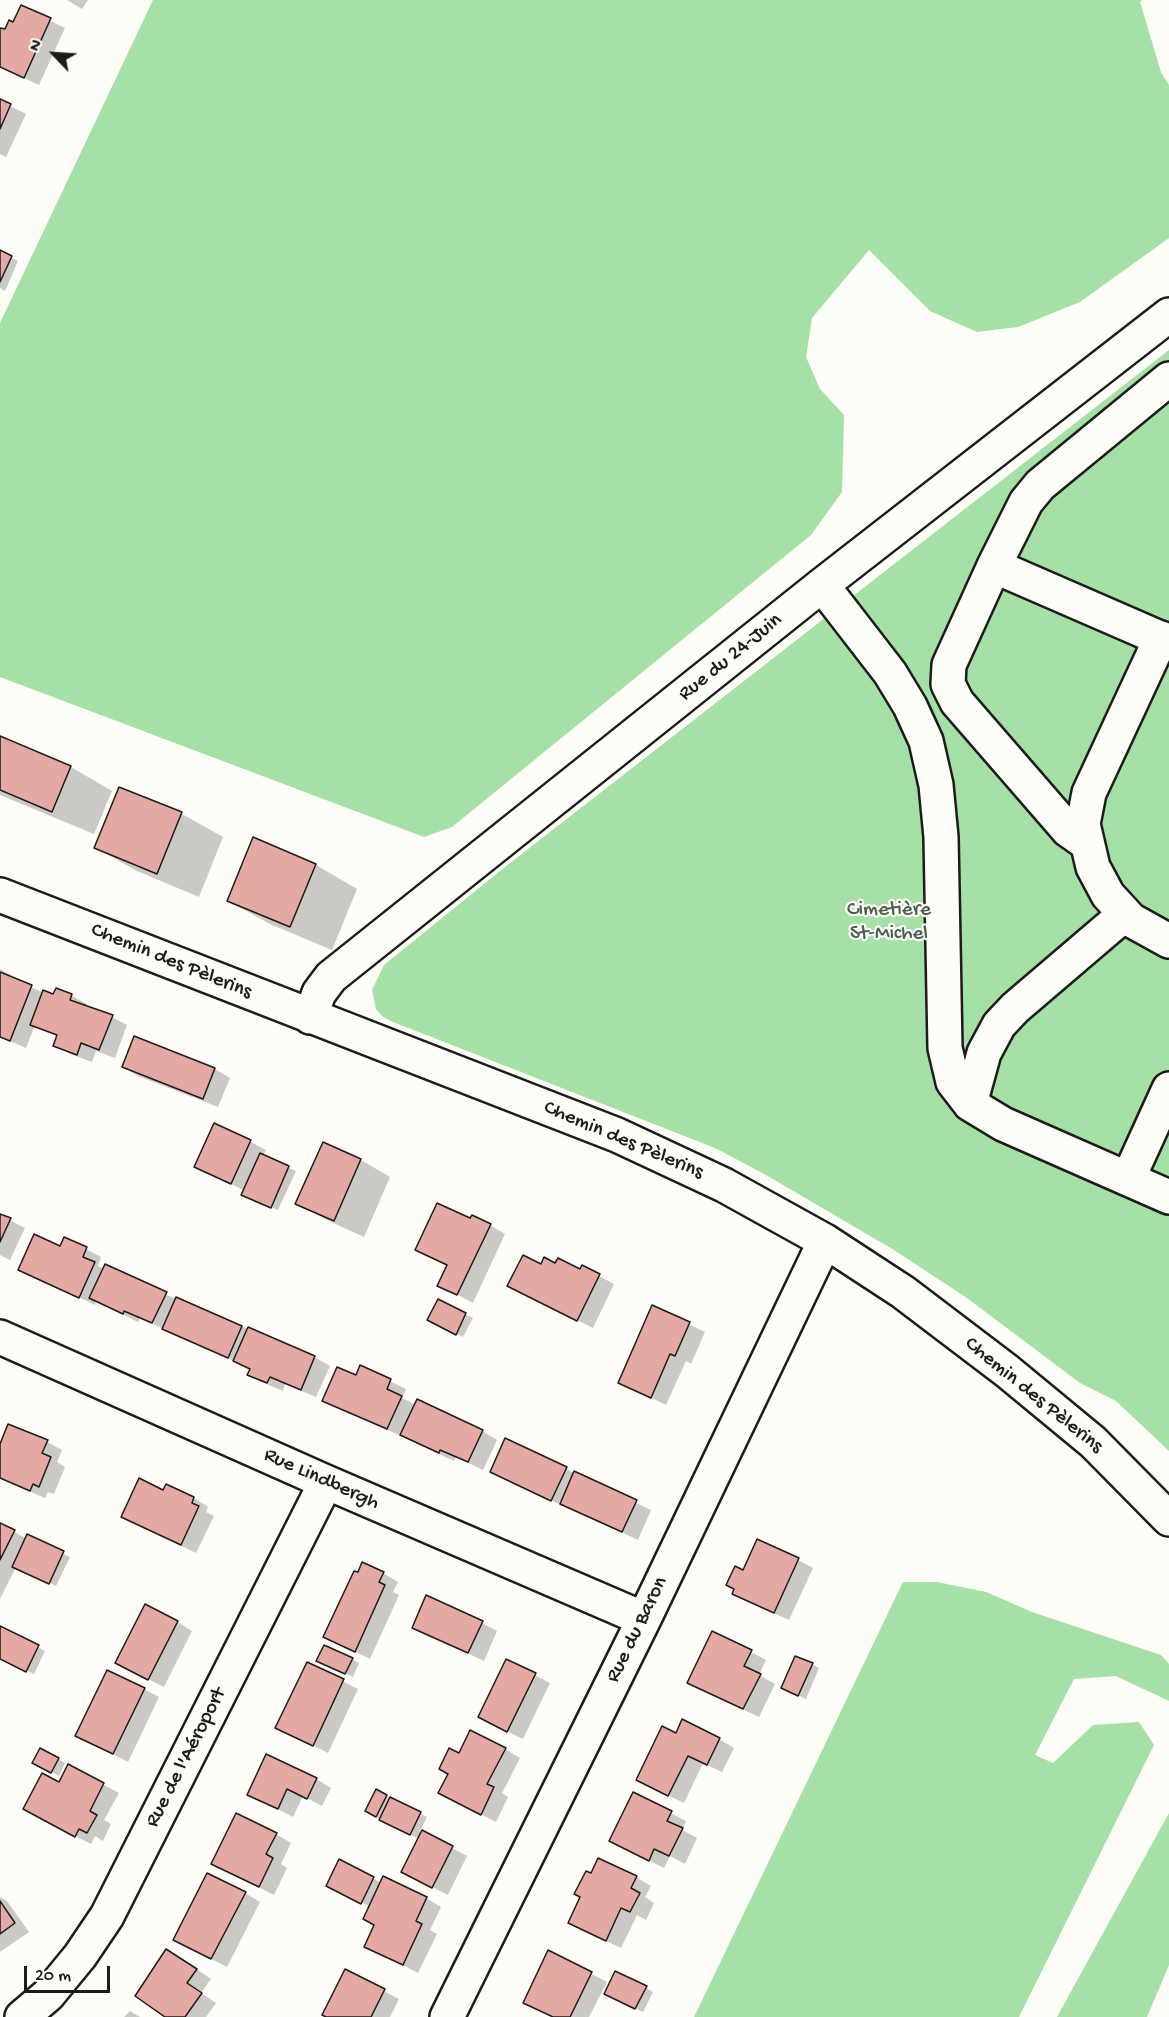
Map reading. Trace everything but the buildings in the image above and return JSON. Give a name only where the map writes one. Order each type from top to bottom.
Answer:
[{"type":"street","name":"Rue du 24-Juin","points":[[310,1017],[319,993],[331,976],[822,585],[1169,315]]},
{"type":"street","points":[[1085,842],[1068,830],[957,702],[948,684],[949,665],[1026,501],[1040,485],[1169,379]]},
{"type":"street","points":[[994,566],[1165,640],[1089,793],[1083,824],[1085,842],[1093,867],[1108,895],[1131,920],[1169,941]]},
{"type":"street","points":[[822,585],[890,673],[910,706],[926,741],[936,785],[941,837],[945,1048],[953,1082],[970,1104],[1003,1124],[1169,1197]]},
{"type":"street","points":[[910,706],[948,684]]},
{"type":"street","name":"Chemin des Pèlerins","points":[[0,895],[617,1136],[724,1185],[825,1241],[903,1292],[1006,1371],[1093,1442],[1169,1519]]},
{"type":"street","points":[[970,1104],[984,1053],[999,1025],[1015,1008],[1125,914]]},
{"type":"street","points":[[1128,1179],[1169,1089]]},
{"type":"street","name":"Rue du Baron","points":[[447,2017],[644,1619],[825,1241]]},
{"type":"street","name":"Rue Lindbergh","points":[[0,1337],[326,1482],[644,1619]]},
{"type":"street","name":"Rue de l'Aéroport","points":[[22,2017],[48,1995],[80,1956],[107,1916],[326,1482]]},
{"type":"green space","points":[[153,0],[1142,0],[1140,2],[1161,72],[1169,85],[1169,238],[1080,302],[1018,327],[977,332],[930,311],[869,250],[812,318],[806,357],[820,389],[844,415],[842,492],[811,535],[452,827],[424,837],[0,677],[0,323]]},
{"type":"green space","name":"Cimetière St-Michel","points":[[1169,350],[1169,1451],[1116,1401],[1080,1383],[967,1298],[894,1250],[766,1175],[715,1148],[393,1022],[383,1017],[376,1009],[372,990],[384,965],[505,867]]},
{"type":"green space","points":[[903,1582],[937,1582],[986,1592],[1032,1612],[1161,1655],[1169,1664],[1169,1701],[1116,1676],[1074,1679],[1035,1755],[1053,1763],[1093,1725],[1139,1722],[1154,1745],[1019,2017],[694,2017]]},
{"type":"green space","points":[[1169,1813],[1169,1965],[1147,2017],[1057,2017]]}]
